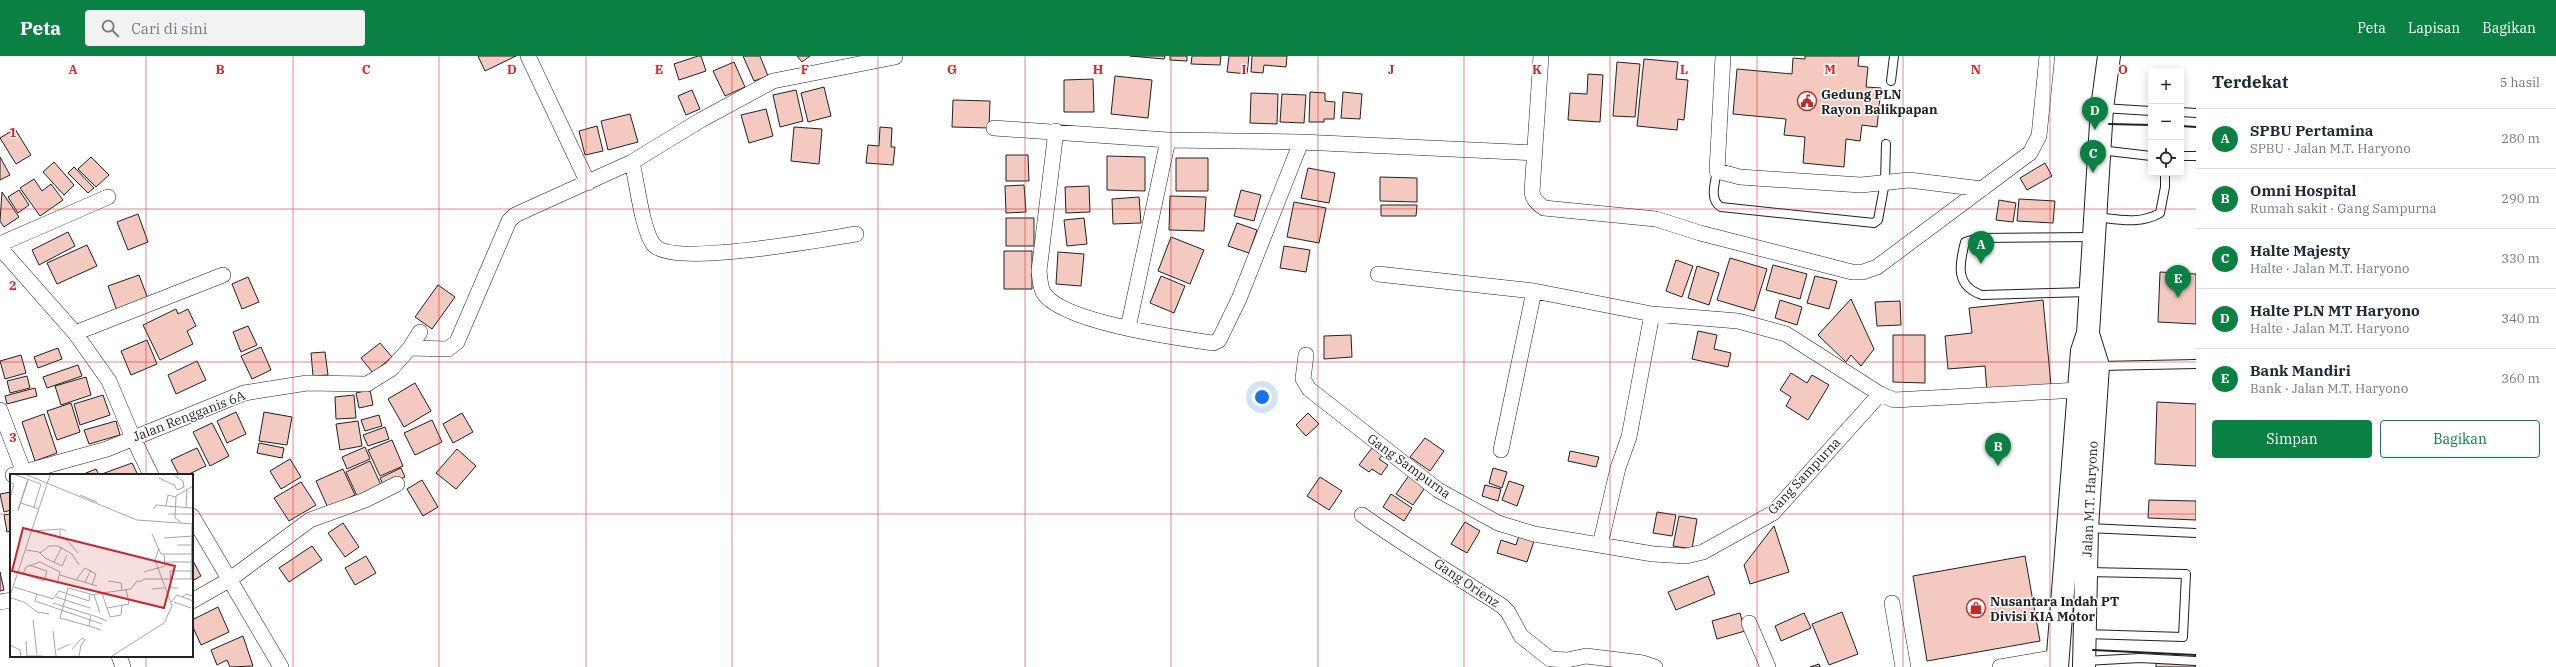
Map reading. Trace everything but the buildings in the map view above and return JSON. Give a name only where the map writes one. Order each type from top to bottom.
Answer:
[{"type":"main road","name":"Jalan M.T. Haryono","points":[[2057,662],[2067,515],[2080,390],[2082,351],[2088,333],[2102,108],[2109,56]]},
{"type":"main road","name":"Jalan M.T. Haryono","points":[[2084,664],[2087,528],[2098,366],[2088,333]]},
{"type":"street","points":[[410,348],[448,349],[454,346],[509,221],[523,210],[588,183],[632,162],[701,120],[773,81],[895,56]]},
{"type":"street","points":[[1541,56],[1533,198],[1544,208],[1656,218],[1700,233],[1852,272],[1863,272],[1877,267],[2030,153],[2039,136],[2047,56]]},
{"type":"street","points":[[1723,56],[1717,171],[1740,177],[1861,185],[1909,180],[1982,189]]},
{"type":"street","points":[[532,62],[588,183]]},
{"type":"street","points":[[994,128],[1056,131],[1168,140],[1301,142],[1535,153]]},
{"type":"street","points":[[1056,131],[1039,271],[1043,293],[1056,304],[1093,321],[1213,343],[1219,340],[1239,299],[1301,142]]},
{"type":"street","points":[[1128,328],[1168,140]]},
{"type":"street","points":[[632,162],[648,234],[654,246],[665,251],[725,253],[780,247],[856,234]]},
{"type":"street","points":[[0,244],[108,198]]},
{"type":"street","points":[[0,248],[74,333],[109,381],[132,438],[150,474]]},
{"type":"street","points":[[1378,274],[1534,291],[1652,314],[1738,321],[1786,334],[1880,394],[1894,400],[2080,390]]},
{"type":"street","points":[[74,333],[223,275]]},
{"type":"street","points":[[1501,450],[1534,291]]},
{"type":"street","points":[[1600,544],[1618,468],[1629,437],[1652,314]]},
{"type":"street","name":"Jalan Rengganis 6A","points":[[18,474],[107,449],[244,393],[307,383],[367,384],[391,369],[410,348],[420,332]]},
{"type":"street","name":"Gang Sampurna","points":[[1306,354],[1303,379],[1309,390],[1438,490],[1498,523],[1534,534],[1653,554],[1686,556],[1699,554],[1773,513],[1880,394]]},
{"type":"street","points":[[0,410],[18,474]]},
{"type":"street","name":"Jalan Rengganis 6A","points":[[0,478],[10,476]]},
{"type":"street","points":[[193,600],[229,580],[310,520],[365,500],[396,484]]},
{"type":"street","name":"Gang Orienz","points":[[1362,515],[1402,543],[1428,557],[1502,606],[1508,612],[1522,636],[1550,659],[1567,660],[1586,656],[1643,663],[1655,667]]},
{"type":"street","points":[[193,518],[281,667]]},
{"type":"street","points":[[0,602],[10,600]]},
{"type":"street","points":[[1892,603],[1903,667]]},
{"type":"street","points":[[1749,623],[1768,667]]},
{"type":"street","points":[[119,657],[124,667]]},
{"type":"street","points":[[2000,667],[2057,662]]},
{"type":"lane","points":[[1891,82],[1894,56]]},
{"type":"lane","points":[[2102,108],[2148,111]]},
{"type":"lane","points":[[2184,112],[2196,113]]},
{"type":"lane","points":[[1717,171],[1713,199],[1721,207],[1867,224],[1878,220],[1885,182],[1886,144]]},
{"type":"lane","points":[[2099,150],[2148,155]]},
{"type":"lane","points":[[2184,156],[2196,156]]},
{"type":"lane","points":[[2090,292],[1982,295],[1973,292],[1962,281],[1960,270],[1965,242],[1978,238],[2094,227],[2151,218],[2160,213],[2164,194],[2165,176]]},
{"type":"lane","points":[[2098,366],[2196,364]]},
{"type":"lane","points":[[2087,528],[2196,533]]},
{"type":"lane","points":[[2085,634],[2183,637],[2186,574],[2086,572]]},
{"type":"lane","points":[[2084,664],[2140,658],[2196,661]]},
{"type":"lane","points":[[2137,667],[2140,658]]},
{"type":"wall","points":[[2109,124],[2148,125]]},
{"type":"wall","points":[[2184,126],[2196,127]]},
{"type":"wall","points":[[2093,650],[2196,655]]},
{"type":"place","name":"Gedung PLN Rayon Balikpapan","points":[[1807,101]]},
{"type":"place","name":"Halte PLN MT Haryono","points":[[2095,130]]},
{"type":"place","name":"Halte Majesty","points":[[2093,173]]},
{"type":"place","name":"SPBU Pertamina","points":[[1981,264]]},
{"type":"place","name":"Bank Mandiri","points":[[2178,298]]},
{"type":"place","name":"Omni Hospital","points":[[1998,466]]},
{"type":"place","name":"Nusantara Indah PT Divisi KIA Motor","points":[[1976,608]]}]
